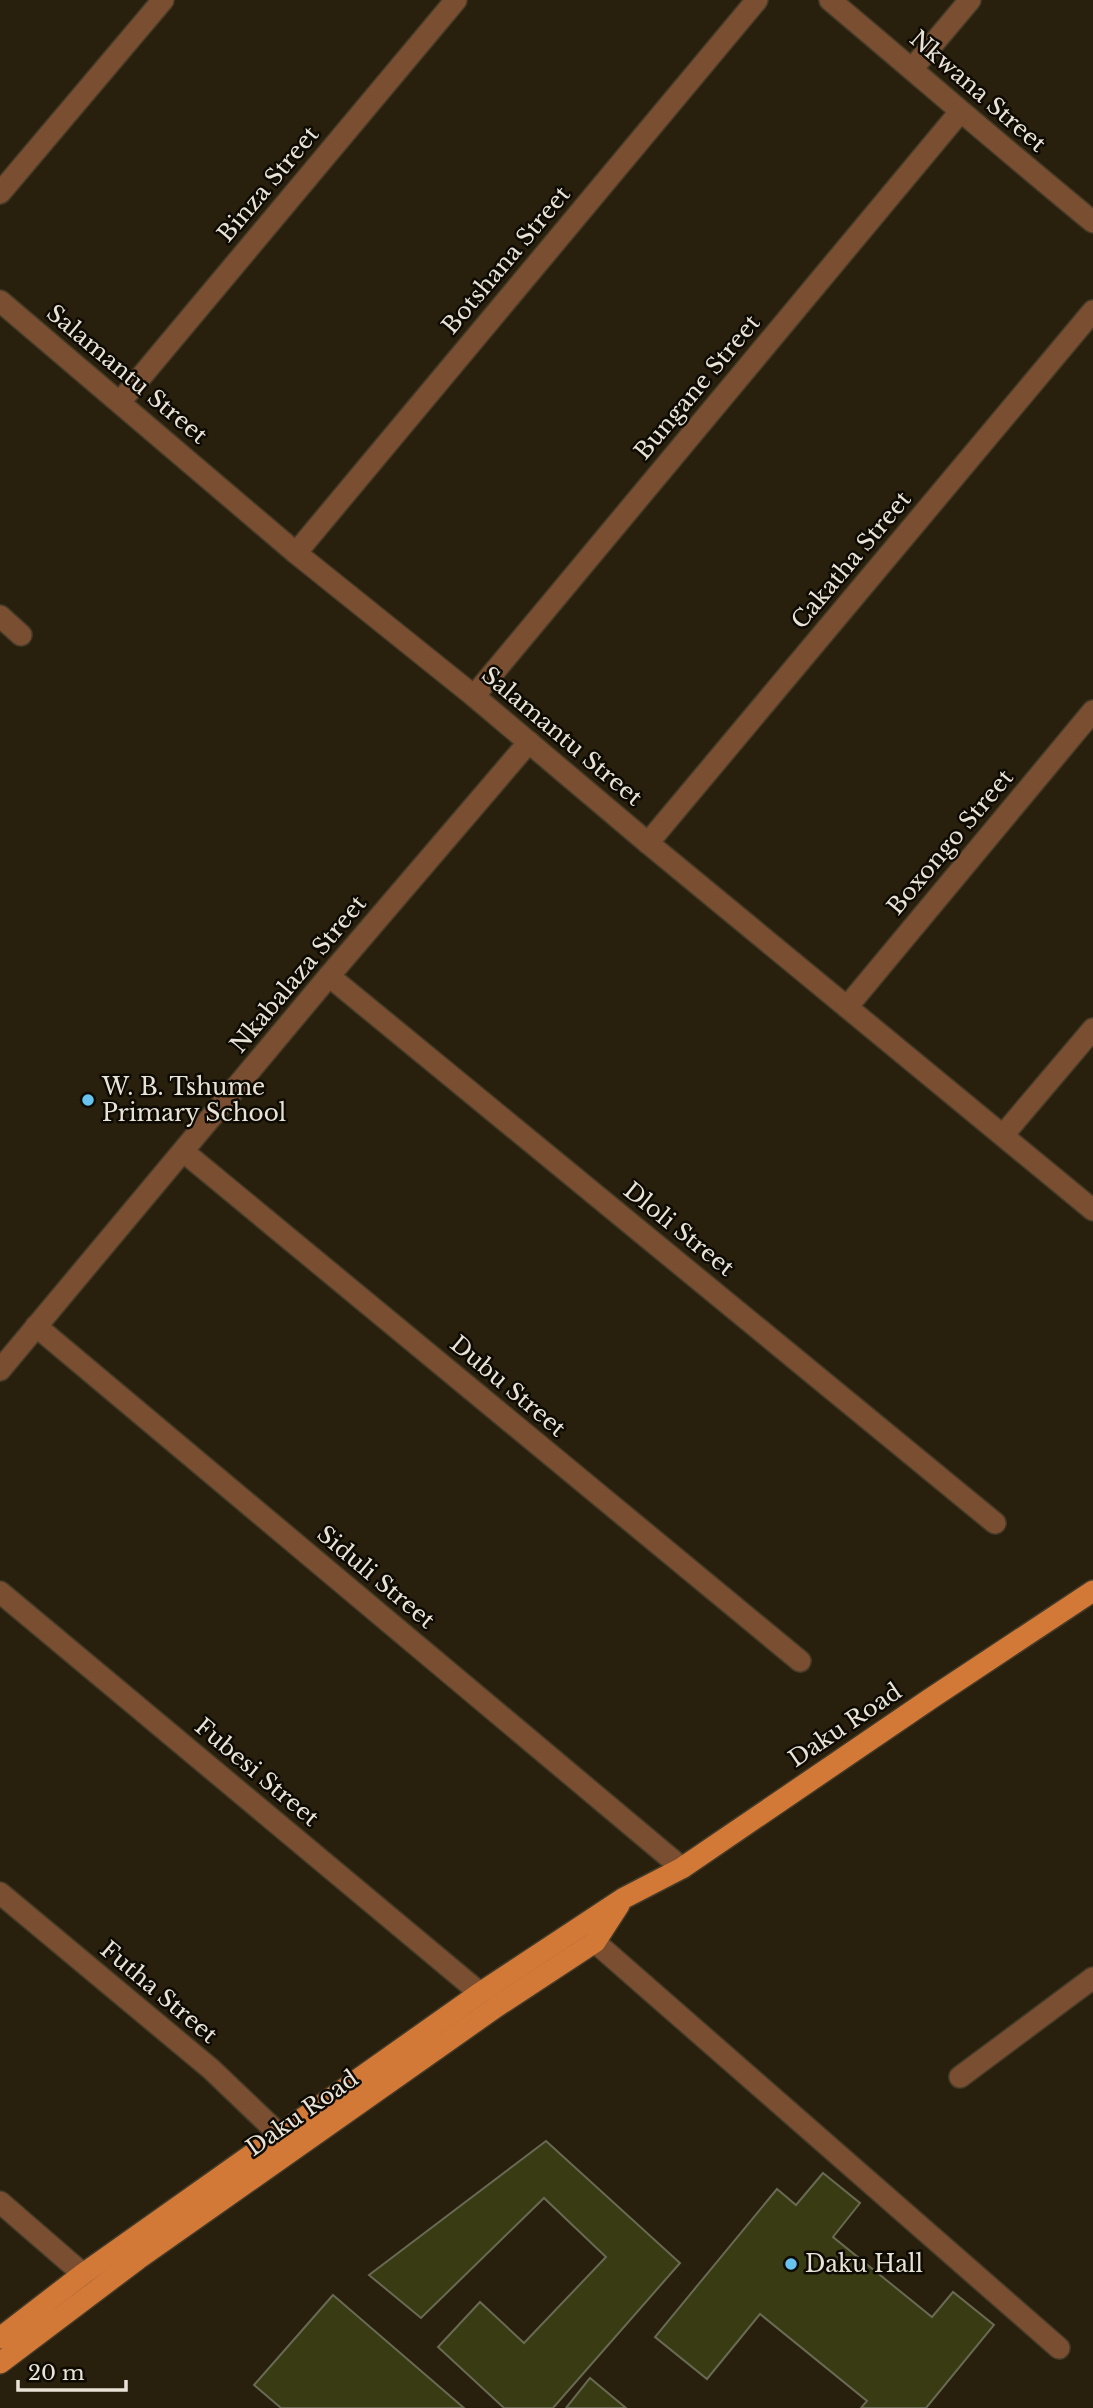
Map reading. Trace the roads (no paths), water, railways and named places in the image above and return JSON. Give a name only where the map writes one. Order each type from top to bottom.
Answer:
[{"type":"main road","name":"Daku Road","points":[[0,2338],[83,2274],[480,1993],[624,1898],[682,1868],[1093,1591]]},
{"type":"main road","name":"Daku Road","points":[[0,2363],[148,2252],[496,2007],[595,1942],[624,1898]]},
{"type":"street","points":[[0,193],[163,0]]},
{"type":"street","name":"Binza Street","points":[[120,402],[456,0]]},
{"type":"street","name":"Botshana Street","points":[[296,553],[757,0]]},
{"type":"street","name":"Nkwana Street","points":[[830,0],[960,113],[1093,222]]},
{"type":"street","points":[[912,69],[970,0]]},
{"type":"street","name":"Bungane Street","points":[[474,696],[960,113]]},
{"type":"street","name":"Salamantu Street","points":[[0,301],[296,553],[474,696],[1093,1210]]},
{"type":"street","name":"Cakatha Street","points":[[648,843],[1093,312]]},
{"type":"street","points":[[0,616],[21,635]]},
{"type":"street","name":"Boxongo Street","points":[[847,1007],[1093,711]]},
{"type":"street","name":"Nkabalaza Street","points":[[0,1370],[329,976],[529,742]]},
{"type":"street","name":"Dloli Street","points":[[329,976],[995,1523]]},
{"type":"street","points":[[1004,1134],[1093,1028]]},
{"type":"street","name":"Dubu Street","points":[[184,1152],[800,1661]]},
{"type":"street","name":"Siduli Street","points":[[36,1326],[682,1868]]},
{"type":"street","name":"Fubesi Street","points":[[0,1592],[480,1993]]},
{"type":"street","name":"Futha Street","points":[[0,1893],[211,2069],[281,2136]]},
{"type":"street","points":[[595,1942],[1059,2348]]},
{"type":"street","points":[[960,2077],[1093,1978]]},
{"type":"street","points":[[0,2203],[83,2274]]},
{"type":"place","name":"W. B. Tshume Primary School","points":[[88,1100]]},
{"type":"place","name":"Daku Hall","points":[[791,2264]]}]
